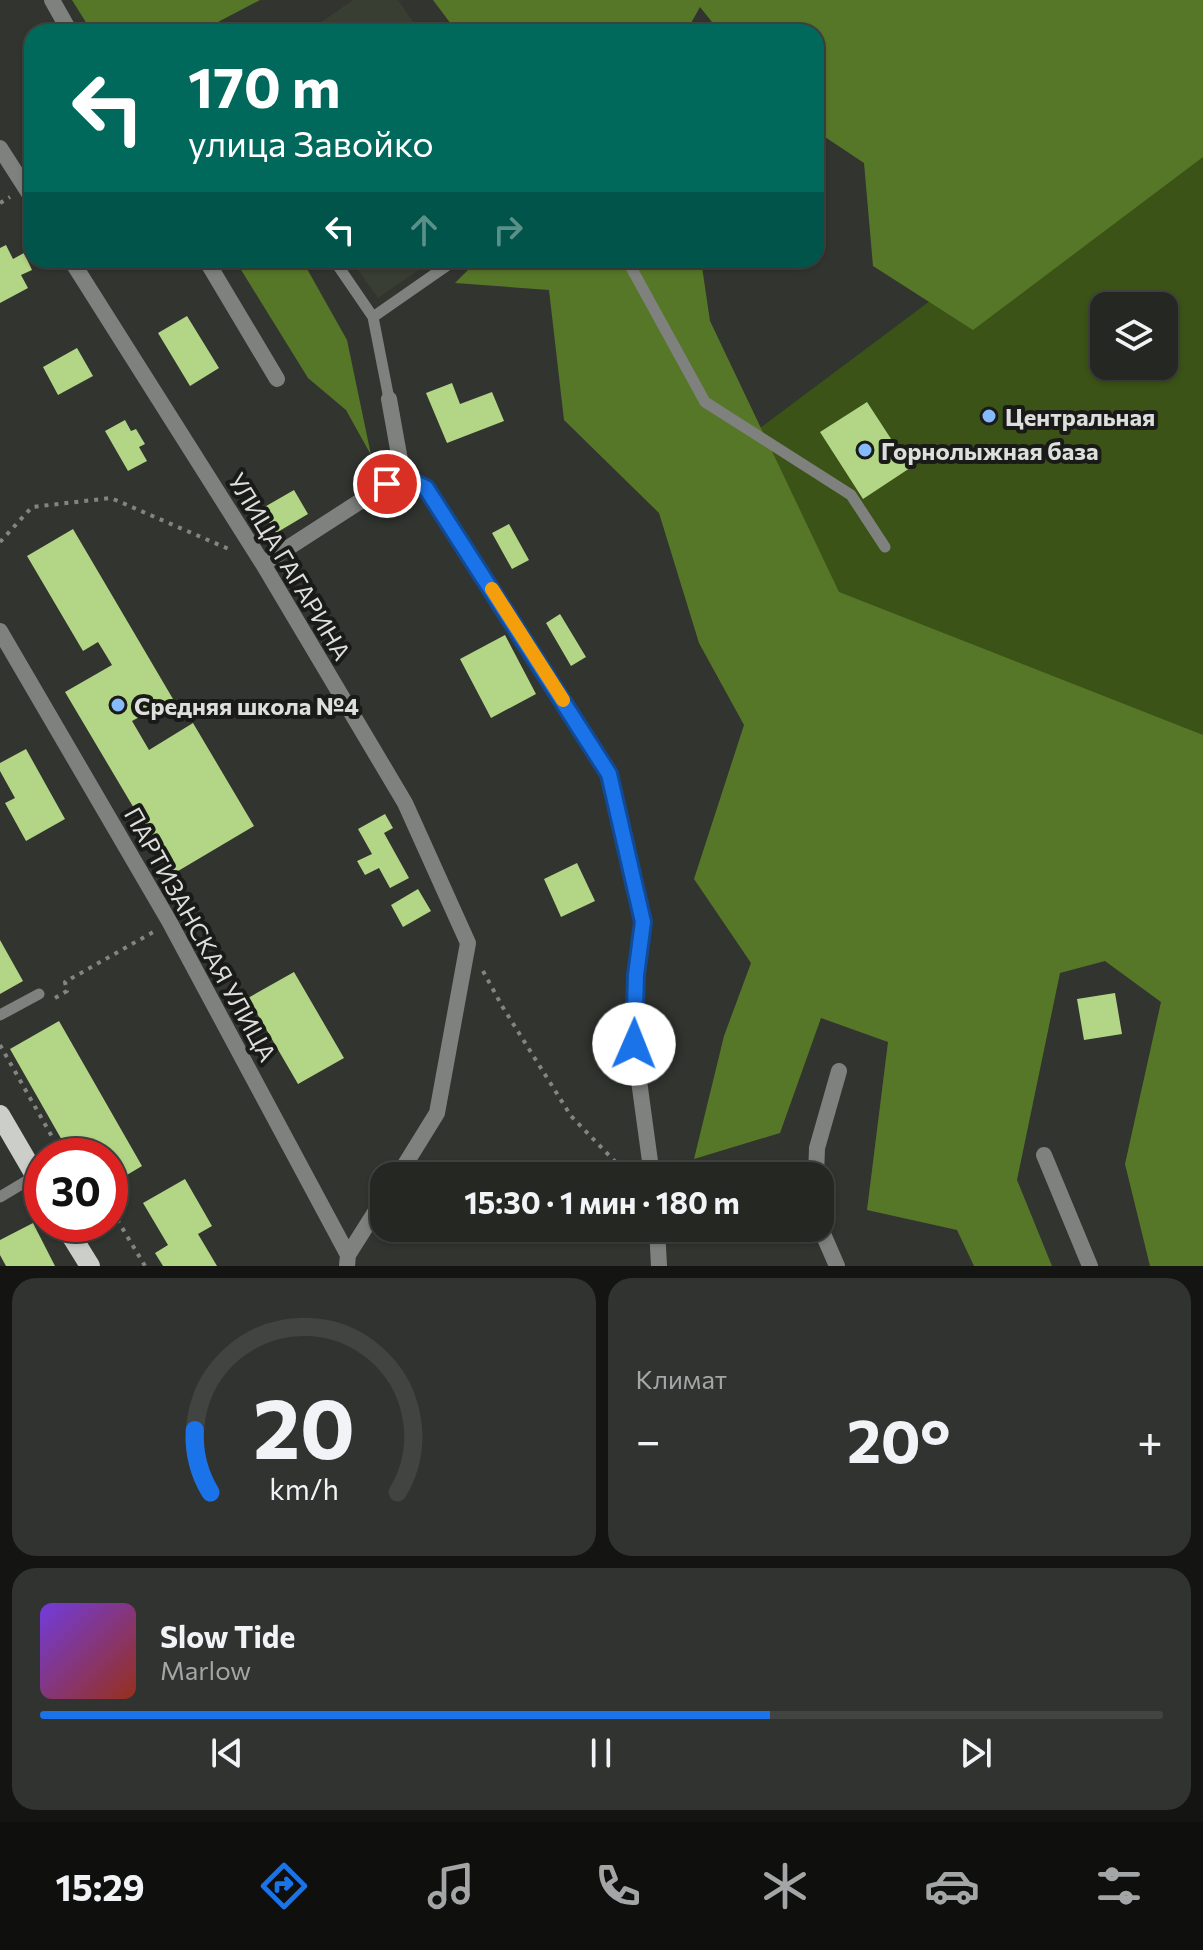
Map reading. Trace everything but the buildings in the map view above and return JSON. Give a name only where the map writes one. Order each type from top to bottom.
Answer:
[{"type":"main road","points":[[0,1115],[24,1156]]},
{"type":"main road","points":[[75,1242],[90,1266]]},
{"type":"street","points":[[52,0],[66,24]]},
{"type":"street","points":[[0,148],[24,186]]},
{"type":"street","name":"УЛИЦА ГАГАРИНА","points":[[76,268],[263,564],[405,803],[468,943]]},
{"type":"street","points":[[211,268],[277,379]]},
{"type":"street","points":[[389,399],[403,477]]},
{"type":"street","points":[[263,564],[387,484],[403,477],[426,488],[609,774],[643,922],[636,975],[634,1044],[650,1162]]},
{"type":"street","name":"ПАРТИЗАНСКАЯ УЛИЦА","points":[[0,631],[169,921],[347,1261]]},
{"type":"street","points":[[407,1162],[437,1113],[468,943]]},
{"type":"street","points":[[816,1162],[817,1148],[839,1071]]},
{"type":"street","points":[[1044,1155],[1090,1266]]},
{"type":"street","points":[[347,1261],[370,1222]]},
{"type":"street","points":[[658,1242],[659,1266]]},
{"type":"street","points":[[827,1242],[837,1266]]},
{"type":"lane","points":[[339,268],[373,317],[389,399]]},
{"type":"lane","points":[[373,317],[443,268]]},
{"type":"lane","points":[[631,268],[705,402],[851,495],[885,547]]},
{"type":"lane","points":[[0,1015],[39,994]]},
{"type":"lane","points":[[0,1197],[24,1187]]},
{"type":"path","points":[[0,542],[32,507],[111,498],[263,564]]},
{"type":"path","points":[[54,999],[67,991],[65,982],[158,929]]},
{"type":"path","points":[[468,943],[502,1006],[571,1116],[615,1162]]},
{"type":"path","points":[[0,1045],[53,1138]]},
{"type":"path","points":[[128,1238],[145,1266]]},
{"type":"shaded area","points":[[353,0],[398,0],[414,24],[318,24]]},
{"type":"shaded area","points":[[357,268],[421,268],[378,298]]},
{"type":"green space","points":[[72,0],[260,0],[214,24],[87,24]]},
{"type":"green space","points":[[433,0],[1203,0],[1203,157],[973,330],[873,266],[864,163],[824,136],[824,24],[714,24],[700,7],[690,24],[451,24]]},
{"type":"green space","name":"Центральная","points":[[1203,97],[1203,786],[790,621],[709,466]]},
{"type":"green space","points":[[240,268],[306,268],[347,340],[371,455],[346,410],[308,378]]},
{"type":"green space","points":[[470,268],[702,268],[710,321],[839,592],[1203,735],[1203,1266],[1150,1266],[1125,1164],[1161,1002],[1105,961],[1060,973],[1017,1180],[1052,1266],[974,1266],[957,1230],[867,1210],[888,1042],[821,1018],[780,1133],[694,1159],[724,1036],[751,963],[694,879],[744,725],[699,643],[659,513],[564,420],[549,290],[455,283]]},
{"type":"slow traffic","points":[[492,589],[563,700]]},
{"type":"place","name":"Центральная","points":[[989,416]]},
{"type":"place","name":"Горнолыжная база","points":[[865,450]]},
{"type":"place","name":"Средняя школа №4","points":[[118,705]]},
{"type":"route","points":[[387,484],[403,477],[426,488],[609,774],[643,922],[636,975],[634,1044]]}]
